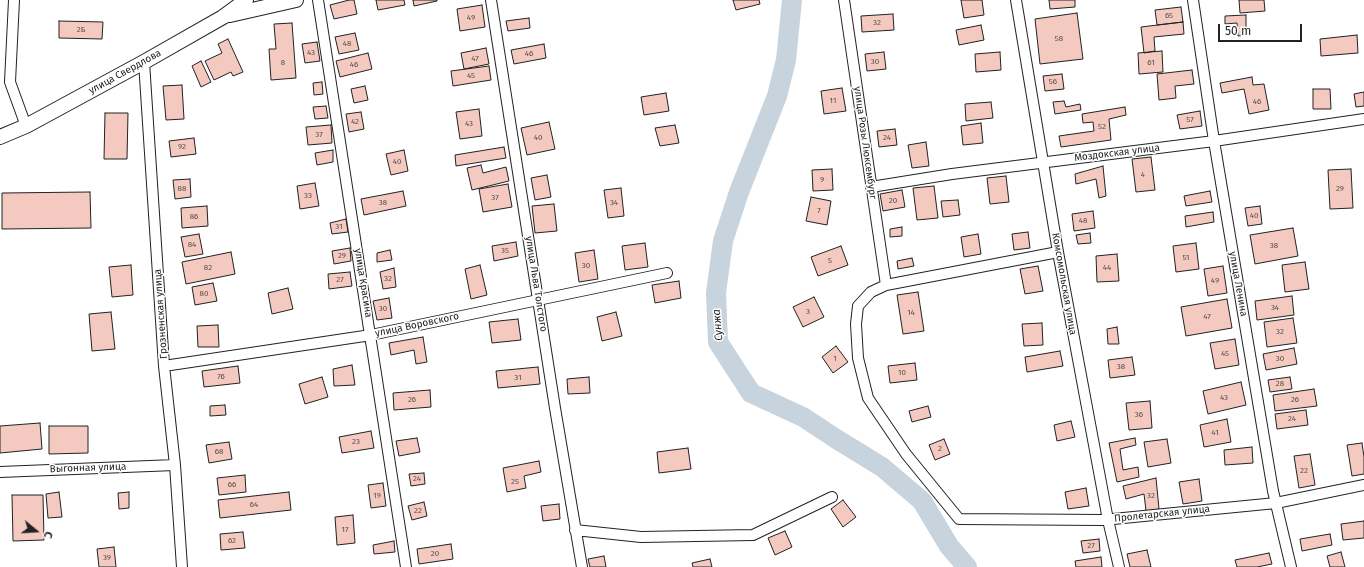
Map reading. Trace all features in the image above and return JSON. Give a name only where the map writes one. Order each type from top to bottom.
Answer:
[{"type":"street","points":[[14,0],[5,82],[26,126]]},
{"type":"street","name":"улица Свердлова","points":[[0,137],[26,126],[144,62],[223,17],[246,0]]},
{"type":"street","points":[[223,17],[296,0]]},
{"type":"street","name":"улица Красина","points":[[318,0],[406,567]]},
{"type":"street","name":"улица Льва Толстого","points":[[492,0],[554,408],[582,567]]},
{"type":"street","name":"улица Розы Люксембург","points":[[844,0],[886,286]]},
{"type":"street","name":"Комсомольская улица","points":[[1016,0],[1058,252],[1108,520],[1119,567]]},
{"type":"street","name":"улица Ленина","points":[[1192,0],[1214,141],[1276,503],[1291,567]]},
{"type":"street","name":"Грозненская улица","points":[[144,62],[164,366],[176,465],[182,567]]},
{"type":"street","name":"Моздокская улица","points":[[871,187],[952,174],[1214,141],[1364,119]]},
{"type":"street","points":[[886,286],[1058,252]]},
{"type":"street","name":"улица Воровского","points":[[164,366],[371,335],[667,273]]},
{"type":"street","name":"Пролетарская улица","points":[[886,286],[871,292],[858,306],[856,324],[858,358],[868,398],[906,454],[959,519],[1108,520],[1276,503],[1364,485]]},
{"type":"street","name":"Выгонная улица","points":[[0,472],[176,465]]},
{"type":"street","points":[[575,530],[641,537],[753,535],[832,497]]},
{"type":"building","points":[[354,0],[357,14],[334,19],[330,5]]},
{"type":"building","points":[[376,0],[404,0],[405,5],[378,10]]},
{"type":"building","points":[[413,0],[437,0],[437,1],[414,6]]},
{"type":"building","points":[[733,0],[759,0],[760,4],[736,10]]},
{"type":"building","points":[[961,0],[982,0],[984,15],[964,18]]},
{"type":"building","points":[[1049,0],[1075,0],[1075,7],[1050,9]]},
{"type":"building","points":[[1239,0],[1264,0],[1265,11],[1240,13]]},
{"type":"building","points":[[482,5],[485,27],[460,31],[457,9]]},
{"type":"building","points":[[1181,7],[1183,22],[1157,25],[1155,10]]},
{"type":"building","points":[[1077,13],[1083,59],[1040,64],[1035,19]]},
{"type":"building","points":[[893,14],[894,30],[862,32],[861,16]]},
{"type":"building","points":[[1246,15],[1246,35],[1238,36],[1237,23],[1225,24],[1225,16]]},
{"type":"building","points":[[529,18],[530,28],[508,31],[506,21]]},
{"type":"building","points":[[59,21],[103,22],[102,39],[59,38]]},
{"type":"building","points":[[1183,22],[1184,34],[1154,37],[1155,51],[1144,53],[1141,27]]},
{"type":"building","points":[[292,23],[296,78],[271,80],[269,49],[276,49],[274,24]]},
{"type":"building","points":[[981,25],[984,40],[959,45],[956,30]]},
{"type":"building","points":[[355,33],[359,50],[339,54],[335,37]]},
{"type":"building","points":[[1357,35],[1358,53],[1321,56],[1320,39]]},
{"type":"building","points":[[228,39],[243,72],[233,76],[231,72],[214,80],[205,61],[222,53],[218,44]]},
{"type":"building","points":[[317,42],[320,61],[305,63],[302,44]]},
{"type":"building","points":[[544,44],[546,58],[514,64],[511,50]]},
{"type":"building","points":[[486,48],[489,64],[464,69],[461,53]]},
{"type":"building","points":[[1162,51],[1163,72],[1139,74],[1138,53]]},
{"type":"building","points":[[884,52],[886,69],[867,71],[865,54]]},
{"type":"building","points":[[1000,52],[1001,70],[976,72],[975,54]]},
{"type":"building","points":[[368,53],[372,69],[340,77],[336,61]]},
{"type":"building","points":[[201,61],[211,82],[201,87],[192,66]]},
{"type":"building","points":[[489,66],[491,80],[453,86],[451,71]]},
{"type":"building","points":[[1192,70],[1194,84],[1175,86],[1176,98],[1159,100],[1157,74]]},
{"type":"building","points":[[1062,74],[1064,89],[1045,91],[1043,76]]},
{"type":"building","points":[[1252,77],[1253,85],[1264,84],[1269,110],[1249,114],[1244,89],[1222,93],[1220,83]]},
{"type":"building","points":[[322,82],[323,94],[314,95],[313,83]]},
{"type":"building","points":[[182,85],[184,119],[166,120],[163,86]]},
{"type":"building","points":[[365,86],[368,100],[354,103],[351,89]]},
{"type":"building","points":[[842,88],[846,111],[824,114],[821,91]]},
{"type":"building","points":[[1313,89],[1330,89],[1331,109],[1313,109]]},
{"type":"building","points":[[1364,92],[1364,106],[1356,107],[1354,94]]},
{"type":"building","points":[[666,93],[669,111],[644,115],[641,97]]},
{"type":"building","points":[[1064,101],[1066,107],[1080,104],[1081,110],[1055,114],[1053,102]]},
{"type":"building","points":[[991,102],[993,118],[966,121],[965,104]]},
{"type":"building","points":[[326,106],[328,118],[315,119],[313,107]]},
{"type":"building","points":[[1125,107],[1126,115],[1109,119],[1111,140],[1061,147],[1059,136],[1094,131],[1093,122],[1083,123],[1082,114]]},
{"type":"building","points":[[479,109],[482,136],[460,139],[456,112]]},
{"type":"building","points":[[1200,111],[1202,126],[1180,129],[1177,115]]},
{"type":"building","points":[[361,112],[364,129],[349,132],[346,114]]},
{"type":"building","points":[[105,113],[128,113],[127,159],[104,159]]},
{"type":"building","points":[[549,122],[555,149],[527,155],[521,128]]},
{"type":"building","points":[[981,123],[983,143],[963,145],[961,126]]},
{"type":"building","points":[[331,125],[332,143],[308,145],[306,127]]},
{"type":"building","points":[[675,125],[679,143],[660,146],[655,128]]},
{"type":"building","points":[[895,129],[897,145],[879,147],[877,131]]},
{"type":"building","points":[[194,138],[196,154],[171,157],[169,141]]},
{"type":"building","points":[[926,142],[929,166],[912,168],[908,145]]},
{"type":"building","points":[[504,147],[506,158],[456,166],[455,155]]},
{"type":"building","points":[[333,150],[333,162],[317,165],[315,153]]},
{"type":"building","points":[[404,150],[408,171],[391,175],[386,154]]},
{"type":"building","points":[[1151,157],[1155,190],[1136,192],[1132,159]]},
{"type":"building","points":[[481,165],[483,173],[506,167],[509,181],[472,190],[467,168]]},
{"type":"building","points":[[1103,166],[1106,196],[1099,198],[1096,179],[1076,184],[1075,174]]},
{"type":"building","points":[[832,169],[833,190],[813,191],[812,170]]},
{"type":"building","points":[[1351,169],[1353,208],[1330,209],[1328,170]]},
{"type":"building","points":[[547,175],[551,197],[535,200],[531,178]]},
{"type":"building","points":[[1006,176],[1009,202],[990,204],[987,178]]},
{"type":"building","points":[[190,179],[191,197],[175,199],[173,180]]},
{"type":"building","points":[[315,183],[319,206],[300,209],[297,186]]},
{"type":"building","points":[[508,184],[512,207],[483,212],[479,189]]},
{"type":"building","points":[[934,186],[938,218],[917,220],[913,188]]},
{"type":"building","points":[[621,188],[624,216],[608,218],[604,190]]},
{"type":"building","points":[[902,190],[905,207],[883,211],[880,194]]},
{"type":"building","points":[[403,191],[406,206],[364,215],[361,199]]},
{"type":"building","points":[[1210,191],[1212,202],[1186,206],[1184,196]]},
{"type":"building","points":[[90,192],[91,228],[2,229],[2,193]]},
{"type":"building","points":[[811,197],[831,201],[827,225],[806,221]]},
{"type":"building","points":[[958,200],[960,215],[943,217],[941,201]]},
{"type":"building","points":[[554,204],[557,231],[535,233],[532,206]]},
{"type":"building","points":[[207,206],[208,226],[182,228],[181,208]]},
{"type":"building","points":[[1260,206],[1262,224],[1248,226],[1245,208]]},
{"type":"building","points":[[1093,211],[1095,228],[1074,231],[1072,214]]},
{"type":"building","points":[[1213,212],[1214,222],[1186,227],[1185,216]]},
{"type":"building","points":[[346,219],[348,232],[332,234],[330,223]]},
{"type":"building","points":[[902,227],[902,236],[890,237],[890,229]]},
{"type":"building","points":[[1293,228],[1298,256],[1255,264],[1250,235]]},
{"type":"building","points":[[1028,232],[1030,248],[1014,250],[1012,234]]},
{"type":"building","points":[[1090,233],[1091,243],[1078,244],[1076,235]]},
{"type":"building","points":[[199,234],[203,254],[185,257],[181,237]]},
{"type":"building","points":[[978,234],[981,254],[964,257],[961,237]]},
{"type":"building","points":[[516,242],[518,256],[494,261],[492,246]]},
{"type":"building","points":[[645,243],[648,267],[625,270],[622,246]]},
{"type":"building","points":[[1196,243],[1199,269],[1176,272],[1173,246]]},
{"type":"building","points":[[841,246],[848,265],[818,276],[811,257]]},
{"type":"building","points":[[350,248],[351,261],[334,264],[332,251]]},
{"type":"building","points":[[390,250],[392,260],[377,262],[377,253]]},
{"type":"building","points":[[594,250],[598,279],[579,282],[575,253]]},
{"type":"building","points":[[231,252],[235,274],[186,284],[182,262]]},
{"type":"building","points":[[1117,254],[1119,281],[1097,282],[1096,256]]},
{"type":"building","points":[[912,258],[914,266],[898,269],[897,261]]},
{"type":"building","points":[[1305,262],[1309,289],[1285,292],[1282,265]]},
{"type":"building","points":[[131,265],[133,295],[112,297],[109,267]]},
{"type":"building","points":[[480,265],[487,295],[471,299],[465,269]]},
{"type":"building","points":[[1038,266],[1043,291],[1025,294],[1020,269]]},
{"type":"building","points":[[1223,266],[1227,293],[1208,296],[1204,269]]},
{"type":"building","points":[[394,268],[396,287],[383,289],[380,272]]},
{"type":"building","points":[[350,272],[352,286],[329,289],[328,274]]},
{"type":"building","points":[[679,281],[681,298],[655,303],[652,285]]},
{"type":"building","points":[[213,283],[217,301],[195,305],[192,287]]},
{"type":"building","points":[[288,288],[293,309],[272,314],[268,293]]},
{"type":"building","points":[[918,292],[924,331],[903,334],[897,295]]},
{"type":"building","points":[[1292,296],[1294,315],[1257,320],[1255,301]]},
{"type":"building","points":[[814,297],[824,317],[803,327],[793,307]]},
{"type":"building","points":[[389,298],[392,318],[377,320],[373,301]]},
{"type":"building","points":[[1227,299],[1232,328],[1186,336],[1181,307]]},
{"type":"building","points":[[111,312],[115,349],[92,351],[89,314]]},
{"type":"building","points":[[616,312],[622,336],[602,341],[597,317]]},
{"type":"building","points":[[1293,318],[1297,343],[1267,347],[1264,322]]},
{"type":"building","points":[[518,319],[521,340],[492,343],[489,322]]},
{"type":"building","points":[[1042,323],[1043,345],[1024,346],[1022,324]]},
{"type":"building","points":[[218,325],[219,347],[198,347],[197,326]]},
{"type":"building","points":[[1117,327],[1119,344],[1108,344],[1107,329]]},
{"type":"building","points":[[423,337],[427,362],[416,364],[414,350],[391,355],[389,343]]},
{"type":"building","points":[[1235,339],[1239,365],[1215,369],[1210,343]]},
{"type":"building","points":[[836,346],[848,362],[833,373],[822,357]]},
{"type":"building","points":[[1294,348],[1297,364],[1266,370],[1263,354]]},
{"type":"building","points":[[1060,351],[1063,366],[1027,372],[1025,357]]},
{"type":"building","points":[[1132,357],[1135,375],[1110,378],[1108,360]]},
{"type":"building","points":[[915,363],[917,380],[890,383],[888,366]]},
{"type":"building","points":[[352,365],[355,385],[334,386],[333,369]]},
{"type":"building","points":[[238,366],[240,383],[204,387],[202,371]]},
{"type":"building","points":[[538,367],[540,384],[498,388],[496,371]]},
{"type":"building","points":[[322,377],[328,397],[305,404],[299,384]]},
{"type":"building","points":[[589,377],[590,393],[568,394],[567,379]]},
{"type":"building","points":[[1290,377],[1292,389],[1270,392],[1268,380]]},
{"type":"building","points":[[1241,382],[1246,405],[1208,414],[1203,391]]},
{"type":"building","points":[[1314,389],[1317,406],[1275,411],[1273,395]]},
{"type":"building","points":[[430,390],[431,407],[394,410],[393,393]]},
{"type":"building","points":[[1150,401],[1152,428],[1129,430],[1126,403]]},
{"type":"building","points":[[225,405],[226,415],[210,416],[210,406]]},
{"type":"building","points":[[928,406],[931,417],[912,422],[909,411]]},
{"type":"building","points":[[1306,410],[1308,425],[1277,429],[1275,414]]},
{"type":"building","points":[[1227,419],[1231,442],[1204,447],[1200,425]]},
{"type":"building","points":[[1071,421],[1075,437],[1057,441],[1054,425]]},
{"type":"building","points":[[40,423],[42,449],[0,453],[0,426]]},
{"type":"building","points":[[49,426],[88,426],[88,453],[49,454]]},
{"type":"building","points":[[371,431],[374,448],[342,453],[339,437]]},
{"type":"building","points":[[417,438],[420,452],[399,456],[396,441]]},
{"type":"building","points":[[1135,438],[1136,445],[1120,449],[1123,470],[1138,467],[1139,477],[1117,482],[1109,443]]},
{"type":"building","points":[[944,439],[950,454],[935,460],[929,445]]},
{"type":"building","points":[[1167,439],[1171,463],[1148,467],[1144,442]]},
{"type":"building","points":[[229,442],[232,459],[209,463],[206,445]]},
{"type":"building","points":[[1362,443],[1364,474],[1352,476],[1347,445]]},
{"type":"building","points":[[1252,447],[1253,463],[1225,465],[1224,450]]},
{"type":"building","points":[[688,448],[691,469],[659,473],[657,452]]},
{"type":"building","points":[[1310,454],[1315,485],[1299,488],[1294,456]]},
{"type":"building","points":[[539,461],[541,472],[524,476],[526,488],[507,492],[503,468]]},
{"type":"building","points":[[424,473],[425,484],[411,486],[409,474]]},
{"type":"building","points":[[245,475],[246,492],[219,495],[217,478]]},
{"type":"building","points":[[1156,478],[1159,509],[1146,511],[1144,494],[1126,499],[1123,486]]},
{"type":"building","points":[[1199,479],[1202,501],[1183,504],[1179,482]]},
{"type":"building","points":[[383,483],[386,506],[371,508],[368,485]]},
{"type":"building","points":[[1086,488],[1089,506],[1068,509],[1065,492]]},
{"type":"building","points":[[59,492],[62,517],[48,518],[46,494]]},
{"type":"building","points":[[129,492],[129,508],[119,509],[118,493]]},
{"type":"building","points":[[289,492],[291,510],[220,518],[218,500]]},
{"type":"building","points":[[12,495],[43,495],[44,540],[13,541]]},
{"type":"building","points":[[843,500],[856,517],[843,527],[831,509]]},
{"type":"building","points":[[424,502],[427,516],[412,520],[408,506]]},
{"type":"building","points":[[559,504],[560,519],[543,521],[541,506]]},
{"type":"building","points":[[353,515],[355,543],[337,545],[335,517]]},
{"type":"building","points":[[1364,521],[1364,538],[1343,540],[1341,524]]},
{"type":"building","points":[[785,531],[792,547],[775,555],[768,538]]},
{"type":"building","points":[[243,532],[245,548],[221,550],[220,534]]},
{"type":"building","points":[[1330,534],[1332,545],[1302,551],[1300,539]]},
{"type":"building","points":[[1099,539],[1100,551],[1083,553],[1081,541]]},
{"type":"building","points":[[394,541],[395,552],[374,554],[373,545]]},
{"type":"building","points":[[451,544],[453,559],[419,564],[417,549]]},
{"type":"building","points":[[114,547],[116,567],[99,567],[97,549]]},
{"type":"building","points":[[1147,550],[1151,567],[1130,567],[1127,554]]},
{"type":"building","points":[[1341,552],[1345,567],[1330,567],[1327,556]]},
{"type":"building","points":[[1269,553],[1272,564],[1257,567],[1237,567],[1235,560]]},
{"type":"building","points":[[604,556],[606,567],[590,567],[588,559]]},
{"type":"building","points":[[1101,557],[1102,567],[1076,567],[1075,561]]},
{"type":"building","points":[[710,559],[712,567],[693,567],[692,563]]},
{"type":"waterway","name":"Сунжа","points":[[792,0],[786,60],[777,96],[739,192],[723,241],[716,293],[718,342],[751,393],[803,417],[882,467],[922,501],[949,546],[967,567]]}]
